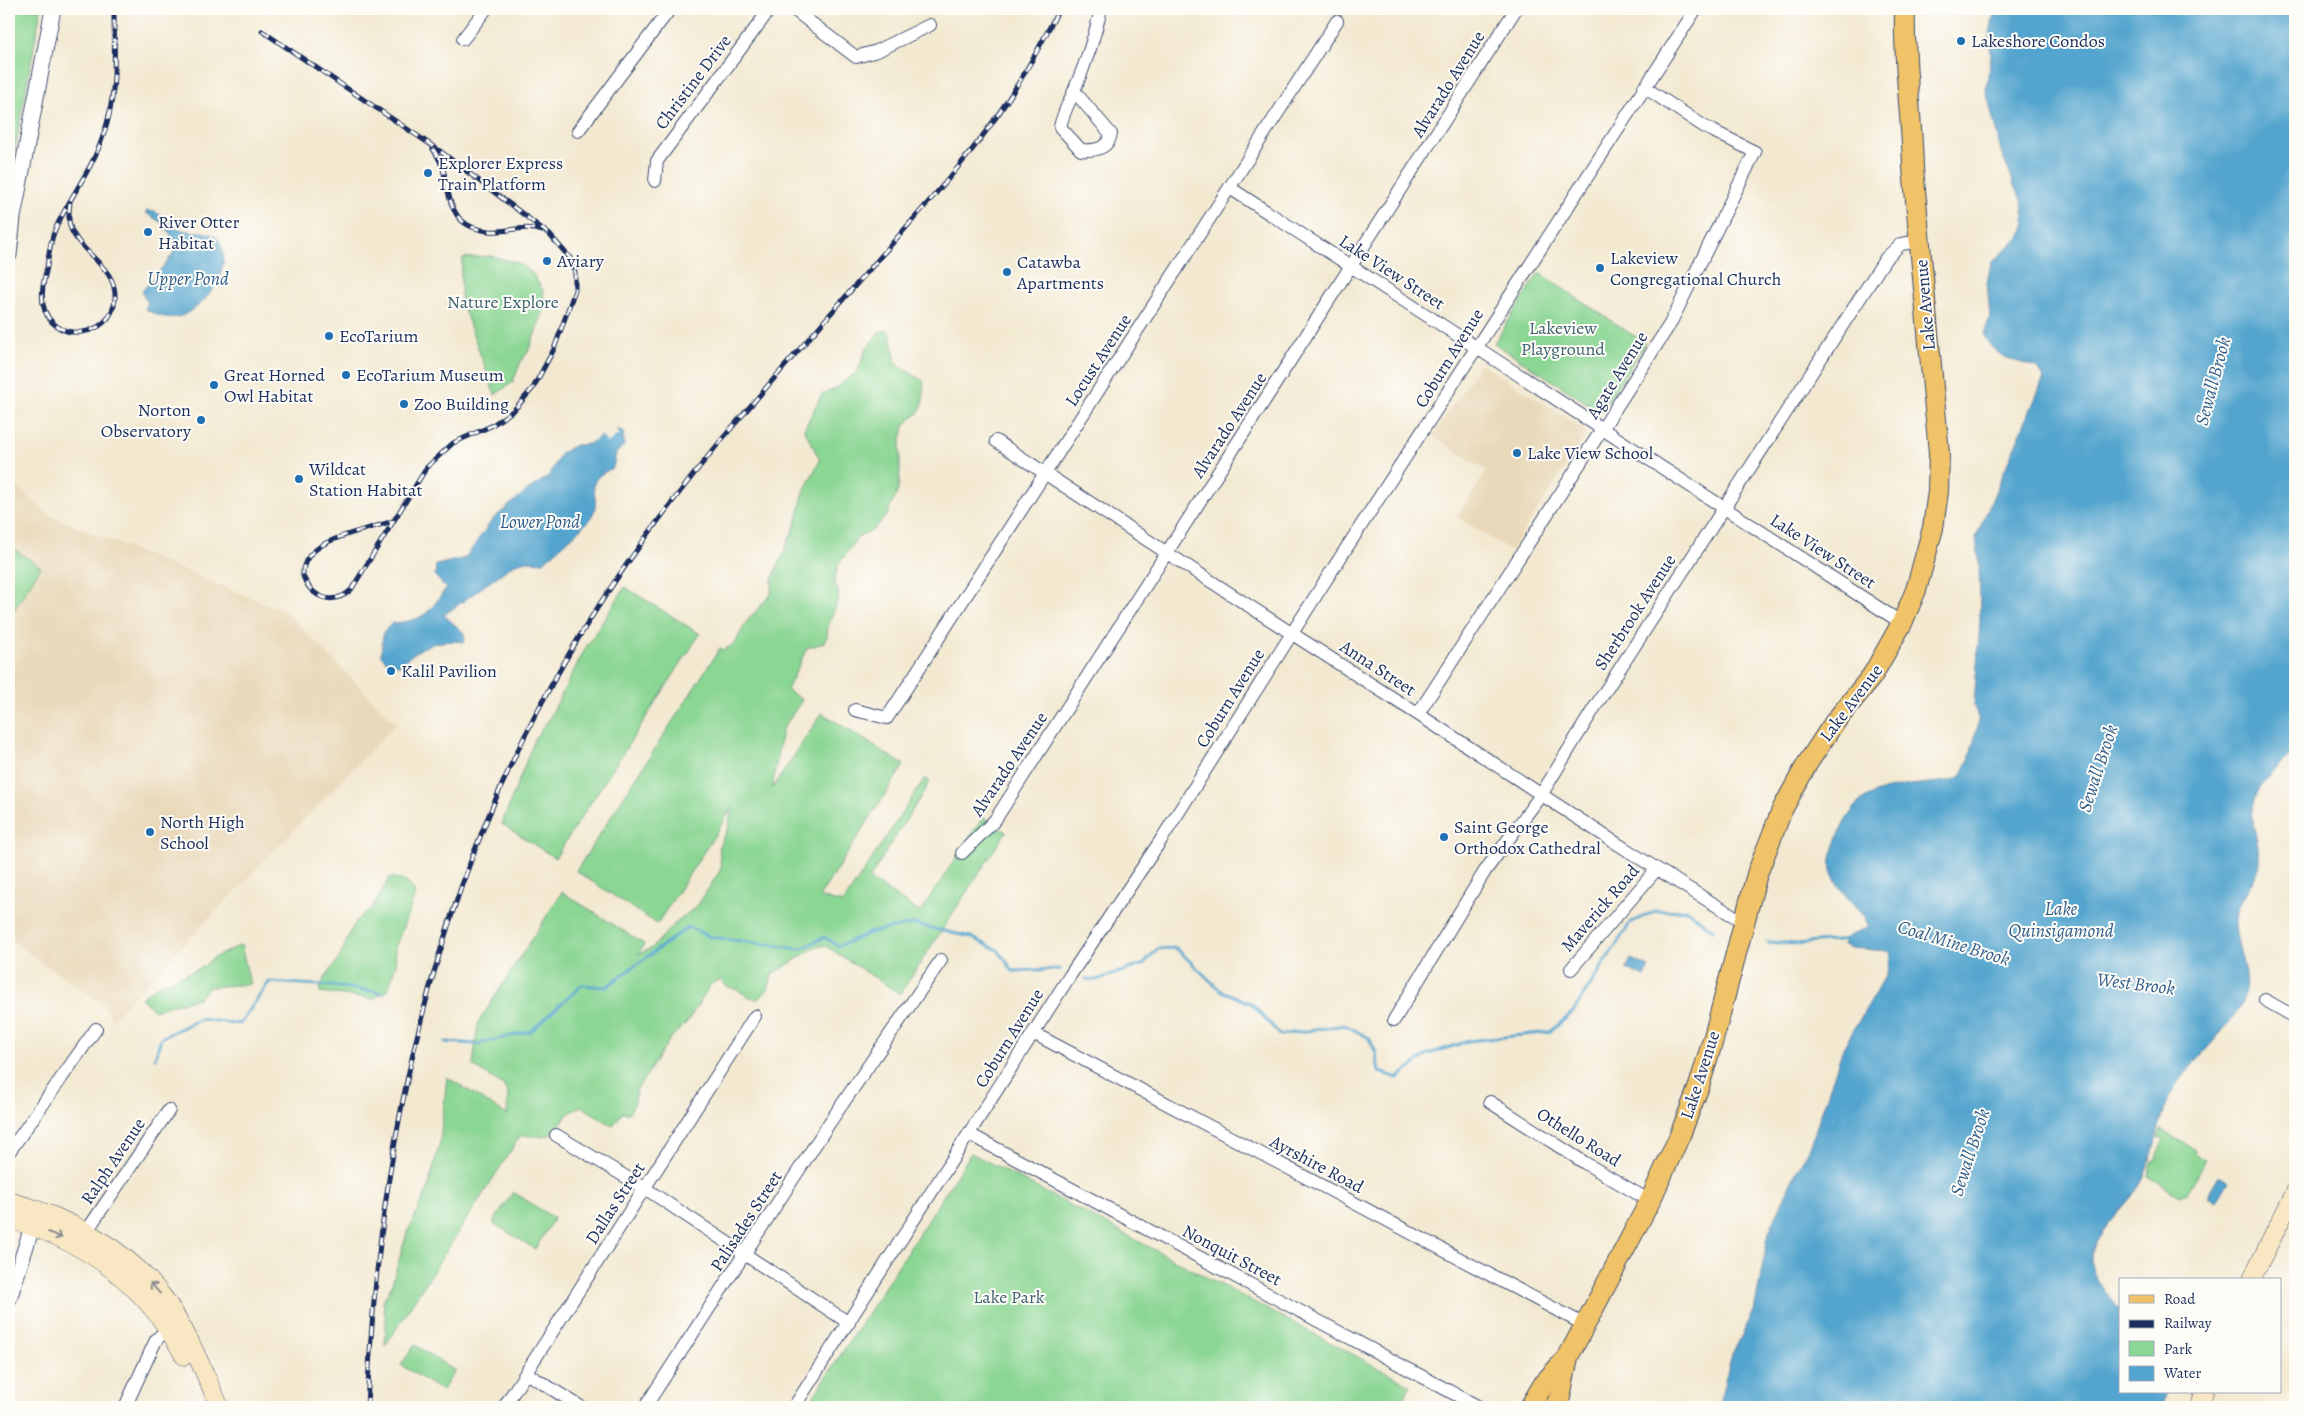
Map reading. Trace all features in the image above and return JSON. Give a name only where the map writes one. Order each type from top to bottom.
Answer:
[{"type":"main road","name":"Lake Avenue","points":[[1530,1407],[1545,1382],[1568,1357],[1650,1201],[1680,1135],[1699,1086],[1762,860],[1790,794],[1834,723],[1879,667],[1902,623],[1916,590],[1930,543],[1939,481],[1936,423],[1906,77],[1905,9]]},
{"type":"main road","points":[[2252,1278],[2295,1193]]},
{"type":"main road","points":[[9,1201],[38,1209],[86,1232],[114,1249],[140,1271],[164,1298],[188,1363],[209,1407]]},
{"type":"main road","points":[[9,1219],[32,1226],[81,1247],[135,1288],[173,1324],[220,1407]]},
{"type":"main road","name":"Lake Avenue","points":[[1556,1407],[1560,1397],[1568,1357]]},
{"type":"main road","points":[[2200,1407],[2203,1394]]},
{"type":"street","points":[[9,254],[13,217],[53,9]]},
{"type":"street","points":[[463,39],[486,9]]},
{"type":"street","points":[[578,131],[670,9]]},
{"type":"street","name":"Christine Drive","points":[[656,181],[657,161],[770,9]]},
{"type":"street","points":[[793,9],[856,57],[877,51],[930,26]]},
{"type":"street","points":[[1074,91],[1111,134],[1104,147],[1094,151],[1082,150],[1060,127],[1064,110],[1074,91],[1095,34],[1101,9]]},
{"type":"street","name":"Alvarado Avenue","points":[[962,853],[995,820],[1516,9]]},
{"type":"street","name":"Coburn Avenue","points":[[794,1407],[1696,9]]},
{"type":"street","name":"Locust Avenue","points":[[855,710],[887,718],[1337,21]]},
{"type":"street","name":"Agate Avenue","points":[[1418,714],[1670,324],[1756,152],[1705,127],[1644,87]]},
{"type":"street","name":"Lake View Street","points":[[1230,188],[1602,431],[1902,623]]},
{"type":"street","name":"Sherbrook Avenue","points":[[1394,1020],[1485,871],[1540,795],[1592,710],[1886,258],[1901,244],[1920,241]]},
{"type":"street","name":"Anna Street","points":[[996,441],[1167,554],[1418,714],[1656,870],[1744,922]]},
{"type":"street","name":"Maverick Road","points":[[1571,970],[1656,870]]},
{"type":"street","name":"Palisades Street","points":[[645,1407],[746,1255],[830,1122],[941,960]]},
{"type":"street","points":[[2265,1000],[2295,1017]]},
{"type":"street","name":"Dallas Street","points":[[504,1407],[646,1189],[755,1016]]},
{"type":"street","points":[[9,1152],[96,1029]]},
{"type":"street","name":"Ayrshire Road","points":[[1034,1033],[1585,1325]]},
{"type":"street","name":"Othello Road","points":[[1490,1102],[1585,1163],[1650,1201]]},
{"type":"street","name":"Ralph Avenue","points":[[86,1232],[169,1110]]},
{"type":"street","name":"Nonquit Street","points":[[969,1134],[1479,1407]]},
{"type":"street","points":[[556,1135],[646,1189],[849,1322]]},
{"type":"street","points":[[9,1299],[38,1209]]},
{"type":"street","points":[[125,1407],[156,1340],[173,1324]]},
{"type":"street","points":[[526,1373],[581,1407]]},
{"type":"shaded area","name":"Lake View School","points":[[1481,363],[1588,432],[1511,551],[1457,517],[1487,471],[1433,436]]},
{"type":"shaded area","name":"North High School","points":[[9,481],[51,516],[286,612],[396,724],[112,1019],[101,1003],[9,939]]},
{"type":"green space","points":[[9,9],[41,9],[9,182]]},
{"type":"green space","name":"Nature Explore","points":[[491,256],[519,263],[533,274],[543,291],[545,308],[528,352],[521,361],[513,382],[495,395],[461,301],[463,258]]},
{"type":"green space","name":"Lakeview Playground","points":[[1539,273],[1645,343],[1601,412],[1494,343]]},
{"type":"green space","points":[[887,330],[891,336],[896,364],[923,381],[923,403],[920,411],[904,428],[901,444],[900,479],[895,498],[889,508],[889,513],[874,529],[859,536],[838,565],[834,582],[839,592],[838,600],[828,626],[827,637],[823,643],[807,648],[787,690],[802,700],[782,730],[772,789],[822,713],[904,765],[819,897],[843,903],[925,778],[930,782],[869,879],[920,912],[983,817],[1006,832],[900,994],[826,946],[817,946],[772,975],[768,989],[759,999],[727,987],[721,980],[711,984],[687,1022],[670,1039],[636,1091],[635,1102],[629,1113],[622,1113],[613,1126],[581,1106],[568,1114],[553,1133],[545,1137],[521,1135],[385,1346],[386,1323],[383,1301],[391,1287],[407,1233],[428,1188],[440,1142],[447,1077],[507,1115],[508,1093],[503,1085],[473,1066],[478,1023],[562,892],[644,944],[638,954],[652,948],[672,926],[697,906],[721,869],[719,846],[727,830],[733,807],[657,924],[576,871],[720,648],[724,650],[735,643],[747,621],[771,594],[772,580],[796,523],[804,491],[820,460],[804,429],[822,394],[835,389],[857,372],[866,349],[879,332]]},
{"type":"green space","points":[[9,546],[41,567],[9,618]]},
{"type":"green space","points":[[625,587],[700,634],[555,858],[502,824],[535,738],[549,719],[585,649]]},
{"type":"green space","points":[[390,877],[409,884],[415,895],[395,948],[396,964],[388,990],[373,999],[319,992],[325,977],[339,958],[354,924],[364,913],[371,910]]},
{"type":"green space","points":[[241,945],[250,984],[210,987],[198,998],[154,1010],[141,998],[158,985],[203,967],[213,958]]},
{"type":"green space","points":[[2161,1130],[2196,1150],[2195,1153],[2206,1160],[2187,1193],[2180,1196],[2148,1176],[2152,1161],[2155,1161],[2163,1139],[2158,1138]]},
{"type":"green space","name":"Lake Park","points":[[971,1153],[1411,1385],[1399,1407],[807,1407]]},
{"type":"green space","points":[[513,1192],[554,1218],[535,1249],[493,1223]]},
{"type":"green space","points":[[415,1345],[455,1371],[442,1391],[401,1365]]},
{"type":"water","name":"Lake Quinsigamond","points":[[1995,9],[2295,9],[2295,750],[2263,784],[2257,793],[2254,803],[2254,828],[2259,864],[2256,876],[2238,907],[2235,920],[2245,975],[2244,997],[2239,1008],[2223,1031],[2177,1085],[2165,1108],[2149,1165],[2139,1186],[2110,1222],[2092,1251],[2091,1261],[2094,1274],[2119,1308],[2119,1394],[2166,1394],[2161,1407],[1718,1407],[1732,1355],[1754,1311],[1769,1232],[1796,1172],[1810,1147],[1843,1048],[1887,973],[1891,954],[1887,951],[1851,948],[1843,945],[1845,938],[1869,926],[1841,889],[1831,871],[1831,858],[1837,839],[1853,810],[1872,794],[1896,787],[1945,781],[1961,776],[1969,760],[1979,721],[1974,705],[1980,621],[1979,560],[1976,537],[2044,378],[2037,367],[1999,354],[1988,343],[1984,335],[1990,316],[1987,283],[1991,263],[2021,236],[2025,226],[2022,202],[2002,155],[1986,90],[1991,54],[1989,37]]},
{"type":"water","name":"Upper Pond","points":[[147,210],[155,211],[180,229],[211,234],[219,241],[223,251],[223,263],[215,286],[198,306],[178,317],[161,316],[145,309],[148,303],[142,293],[143,290],[171,257],[175,249],[175,242],[165,225],[146,213]]},
{"type":"water","name":"Lower Pond","points":[[612,429],[623,431],[624,446],[616,453],[613,468],[603,473],[594,484],[595,508],[592,516],[583,526],[544,562],[526,561],[513,565],[444,615],[464,633],[465,642],[454,641],[430,645],[422,648],[400,665],[389,664],[381,655],[383,633],[392,623],[412,620],[425,614],[446,588],[435,576],[436,565],[465,558],[493,519],[529,489],[549,476],[561,453],[575,445],[589,444]]},
{"type":"water","points":[[1631,959],[1649,967],[1645,977],[1626,969]]},
{"type":"water","points":[[2219,1175],[2229,1181],[2217,1202],[2207,1196]]},
{"type":"pier","points":[[614,427],[619,434],[607,443],[601,434]]},
{"type":"waterway","name":"Coal Mine Brook","points":[[1086,979],[1096,980],[1144,964],[1157,949],[1176,948],[1220,990],[1252,1004],[1280,1035],[1345,1025],[1369,1038],[1376,1053],[1379,1072],[1398,1078],[1426,1055],[1468,1041],[1550,1032],[1573,1012],[1630,923],[1655,911],[1687,910],[1713,930]]},
{"type":"waterway","name":"Coal Mine Brook","points":[[445,1042],[478,1044],[531,1031],[582,985],[606,987],[688,927],[711,937],[801,949],[824,937],[839,946],[872,932],[914,924],[971,937],[998,950],[1013,971],[1060,969]]},
{"type":"waterway","name":"Coal Mine Brook","points":[[1768,942],[1796,944],[1848,939]]},
{"type":"waterway","name":"Coal Mine Brook","points":[[155,1058],[161,1038],[200,1019],[240,1024],[269,982],[335,986],[384,993]]},
{"type":"railway","points":[[70,203],[69,223],[74,236],[110,277],[114,287],[115,298],[112,312],[104,322],[93,329],[81,332],[57,327],[48,317],[42,299],[53,234],[93,161],[108,121],[114,73],[114,9]]},
{"type":"railway","points":[[367,1407],[373,1309],[384,1211],[400,1114],[422,1018],[449,923],[482,831],[522,741],[586,625],[642,543],[723,438],[940,189],[985,133],[1016,88],[1059,9]]},
{"type":"railway","points":[[262,31],[440,151],[549,234],[570,258],[575,273],[575,290],[554,349],[533,388],[514,410],[491,426],[453,443],[427,467],[351,590],[344,595],[330,599],[317,594],[311,589],[303,576],[305,563],[312,553],[336,538],[392,521]]},
{"type":"railway","points":[[433,149],[442,166],[450,200],[459,217],[466,224],[489,231],[522,228],[542,231]]},
{"type":"place","name":"Lakeshore Condos","points":[[1961,41]]},
{"type":"place","name":"Explorer Express Train Platform","points":[[428,173]]},
{"type":"place","name":"River Otter Habitat","points":[[148,232]]},
{"type":"place","name":"Aviary","points":[[547,261]]},
{"type":"place","name":"Lakeview Congregational Church","points":[[1600,268]]},
{"type":"place","name":"Catawba Apartments","points":[[1007,272]]},
{"type":"place","name":"EcoTarium","points":[[329,336]]},
{"type":"place","name":"EcoTarium Museum","points":[[346,375]]},
{"type":"place","name":"Great Horned Owl Habitat","points":[[214,385]]},
{"type":"place","name":"Zoo Building","points":[[404,404]]},
{"type":"place","name":"Norton Observatory","points":[[201,420]]},
{"type":"place","name":"Lake View School","points":[[1517,453]]},
{"type":"place","name":"Wildcat Station Habitat","points":[[299,479]]},
{"type":"place","name":"Kalil Pavilion","points":[[391,671]]},
{"type":"place","name":"North High School","points":[[150,832]]},
{"type":"place","name":"Saint George Orthodox Cathedral","points":[[1444,837]]},
{"type":"water label","name":"Sewall Brook","points":[[2212,381]]},
{"type":"water label","name":"Sewall Brook","points":[[2097,768]]},
{"type":"water label","name":"West Brook","points":[[2136,983]]},
{"type":"water label","name":"Sewall Brook","points":[[1969,1152]]}]
